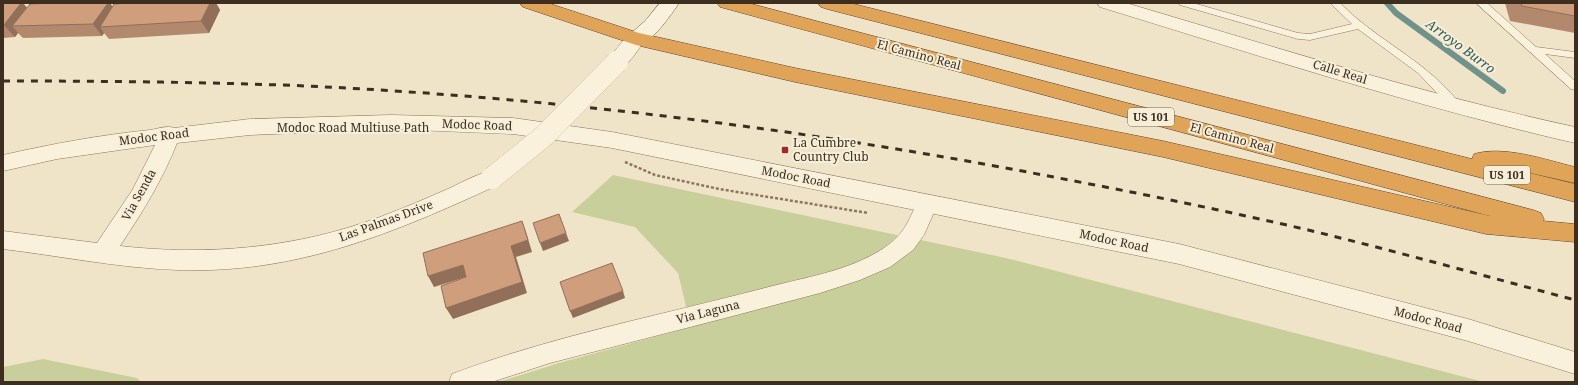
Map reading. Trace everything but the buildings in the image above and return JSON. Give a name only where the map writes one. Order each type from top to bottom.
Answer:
[{"type":"highway","points":[[529,3],[636,39],[795,75],[1163,149],[1486,225],[1575,231]]},
{"type":"highway","name":"El Camino Real","points":[[726,3],[1575,231]]},
{"type":"highway","name":"US 101","points":[[827,3],[1575,193]]},
{"type":"highway","points":[[1438,158],[1514,161],[1575,175]]},
{"type":"street","name":"Las Palmas Drive","points":[[3,240],[179,260],[252,256],[302,249],[351,236],[398,220],[492,178],[544,136],[594,87],[636,39],[652,25],[670,3]]},
{"type":"street","name":"Calle Real","points":[[1106,3],[1457,107],[1537,128],[1575,135]]},
{"type":"street","name":"Modoc Road","points":[[3,164],[57,151],[120,141],[170,134],[250,127],[321,123],[391,122],[513,126],[612,140],[1179,254],[1468,330],[1575,362]]},
{"type":"street","name":"Via Senda","points":[[103,252],[118,233],[144,189],[170,134]]},
{"type":"street","name":"Via Laguna","points":[[461,382],[548,352],[715,311],[846,274],[882,260],[900,248],[914,234],[921,222],[927,203]]},
{"type":"lane","points":[[1183,3],[1298,36],[1310,37],[1358,26]]},
{"type":"lane","points":[[1335,3],[1358,26],[1409,60],[1438,85],[1457,107]]},
{"type":"lane","points":[[1481,3],[1575,87]]},
{"type":"lane","points":[[1535,50],[1575,55]]},
{"type":"path","points":[[618,160],[654,175],[704,186],[870,213]]},
{"type":"green space","points":[[613,175],[1006,258],[1484,382],[498,382],[559,363],[691,327],[678,273],[635,227],[572,212]]},
{"type":"green space","points":[[43,359],[137,378],[141,382],[3,382],[3,367]]},
{"type":"waterway","name":"Arroyo Burro","points":[[1387,3],[1396,13],[1503,91]]},
{"type":"railway","points":[[3,81],[231,84],[403,91],[594,108],[785,132],[975,162],[1216,210],[1338,237],[1575,300]]},
{"type":"place","name":"La Cumbre Country Club","points":[[785,150]]}]
